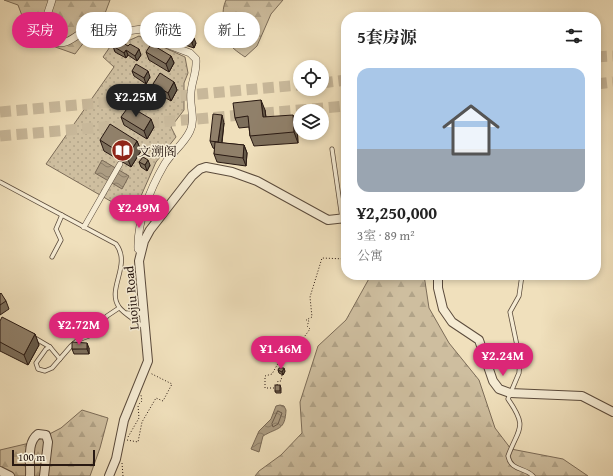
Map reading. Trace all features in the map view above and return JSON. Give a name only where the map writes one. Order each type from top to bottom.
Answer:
[{"type":"street","points":[[52,0],[45,25],[45,33],[47,37],[58,43],[67,42],[104,16],[108,16],[112,18],[116,30],[120,32],[142,29],[166,44],[190,53],[196,59],[197,68],[190,91],[193,124],[190,132],[164,165],[141,217],[137,234],[138,249],[141,252]]},
{"type":"street","points":[[84,227],[119,165]]},
{"type":"street","name":"Luojiu Road","points":[[109,476],[116,459],[124,420],[148,362],[139,261],[144,241],[150,230],[192,176],[200,169],[206,167],[232,172],[257,181],[328,220],[341,219]]},
{"type":"street","points":[[438,280],[438,288],[443,308],[452,322],[479,340],[493,381],[499,389],[510,393],[582,396],[613,412]]},
{"type":"street","points":[[30,476],[30,444],[33,437],[38,434],[46,435],[48,442],[44,476]]},
{"type":"street","points":[[0,471],[10,476]]},
{"type":"lane","points":[[332,150],[341,202]]},
{"type":"lane","points":[[0,182],[116,244],[120,249],[122,262],[116,296],[119,308],[146,329]]},
{"type":"lane","points":[[52,257],[61,240],[56,229],[62,215]]},
{"type":"lane","points":[[521,280],[519,296],[510,312],[520,360],[519,373],[508,398],[521,422],[520,432],[508,456],[508,460],[513,466],[526,471],[533,476]]},
{"type":"lane","points":[[50,347],[46,349],[36,363],[38,369],[49,370],[78,340],[94,334],[108,316],[119,308]]},
{"type":"lane","points":[[126,312],[144,314]]},
{"type":"lane","points":[[27,333],[50,347],[60,358]]},
{"type":"path","points":[[280,360],[282,365],[281,381],[278,381],[277,387],[264,388],[265,376],[272,374],[280,360],[279,356],[291,352],[288,350],[302,340],[310,329],[307,326],[310,321],[306,320],[312,317],[310,297],[322,258],[341,259]]},
{"type":"path","points":[[280,360],[288,360]]},
{"type":"path","points":[[138,405],[139,418],[126,440],[138,442],[142,422],[156,398],[163,401],[172,384],[148,372]]},
{"type":"green space","points":[[4,0],[110,0],[106,12],[76,12],[76,48],[80,48],[75,54],[58,48],[68,48],[68,12],[21,12],[18,5]]},
{"type":"green space","points":[[226,0],[283,0],[271,14],[260,39],[260,12],[223,12]]},
{"type":"green space","points":[[140,36],[140,48],[165,48],[185,57],[188,73],[184,83],[184,110],[171,127],[176,137],[156,162],[133,214],[46,164],[114,67],[103,57],[109,48],[132,48],[132,39]]},
{"type":"green space","points":[[233,48],[255,48],[245,57]]},
{"type":"green space","points":[[368,280],[425,280],[429,308],[449,343],[479,380],[495,428],[511,449],[563,459],[588,476],[255,476],[259,471],[281,455],[302,433],[300,402],[318,346],[346,320]]},
{"type":"green space","points":[[82,410],[108,418],[100,448],[90,476],[0,476],[0,450],[34,442],[61,428]]},
{"type":"water","points":[[102,160],[129,176],[122,189],[95,173]]},
{"type":"water","points":[[276,406],[284,406],[286,410],[284,422],[280,428],[263,436],[259,452],[251,449],[259,431],[271,419]]},
{"type":"building","points":[[132,45],[139,49],[135,56],[126,50],[124,53],[116,48],[132,48]]},
{"type":"building","points":[[148,48],[158,48],[171,56],[166,64],[146,52]]},
{"type":"building","points":[[136,64],[148,71],[144,78],[132,71]]},
{"type":"building","points":[[160,73],[174,82],[168,93],[153,84]]},
{"type":"building","points":[[261,100],[263,117],[293,115],[293,132],[250,136],[248,116],[235,118],[233,103]]},
{"type":"building","points":[[129,106],[151,119],[144,131],[121,117]]},
{"type":"building","points":[[213,114],[222,115],[218,142],[210,141]]},
{"type":"building","points":[[110,124],[137,141],[127,157],[100,140]]},
{"type":"building","points":[[215,142],[244,145],[243,158],[214,154]]},
{"type":"building","points":[[143,157],[148,160],[145,165],[139,162]]},
{"type":"building","points":[[1,293],[6,301],[0,305],[0,294]]},
{"type":"building","points":[[2,317],[35,334],[24,355],[0,342],[0,321]]},
{"type":"building","points":[[72,342],[87,343],[87,349],[72,349]]},
{"type":"building","points":[[279,368],[284,368],[282,372],[278,370]]},
{"type":"building","points":[[275,385],[280,385],[280,391],[275,391]]},
{"type":"tunnel","points":[[601,57],[613,56]]},
{"type":"tunnel","points":[[329,82],[341,81]]},
{"type":"tunnel","points":[[601,83],[613,82]]},
{"type":"tunnel","points":[[0,112],[293,86]]},
{"type":"tunnel","points":[[0,136],[341,106]]},
{"type":"place","name":"文溯阁","points":[[122,151]]}]
